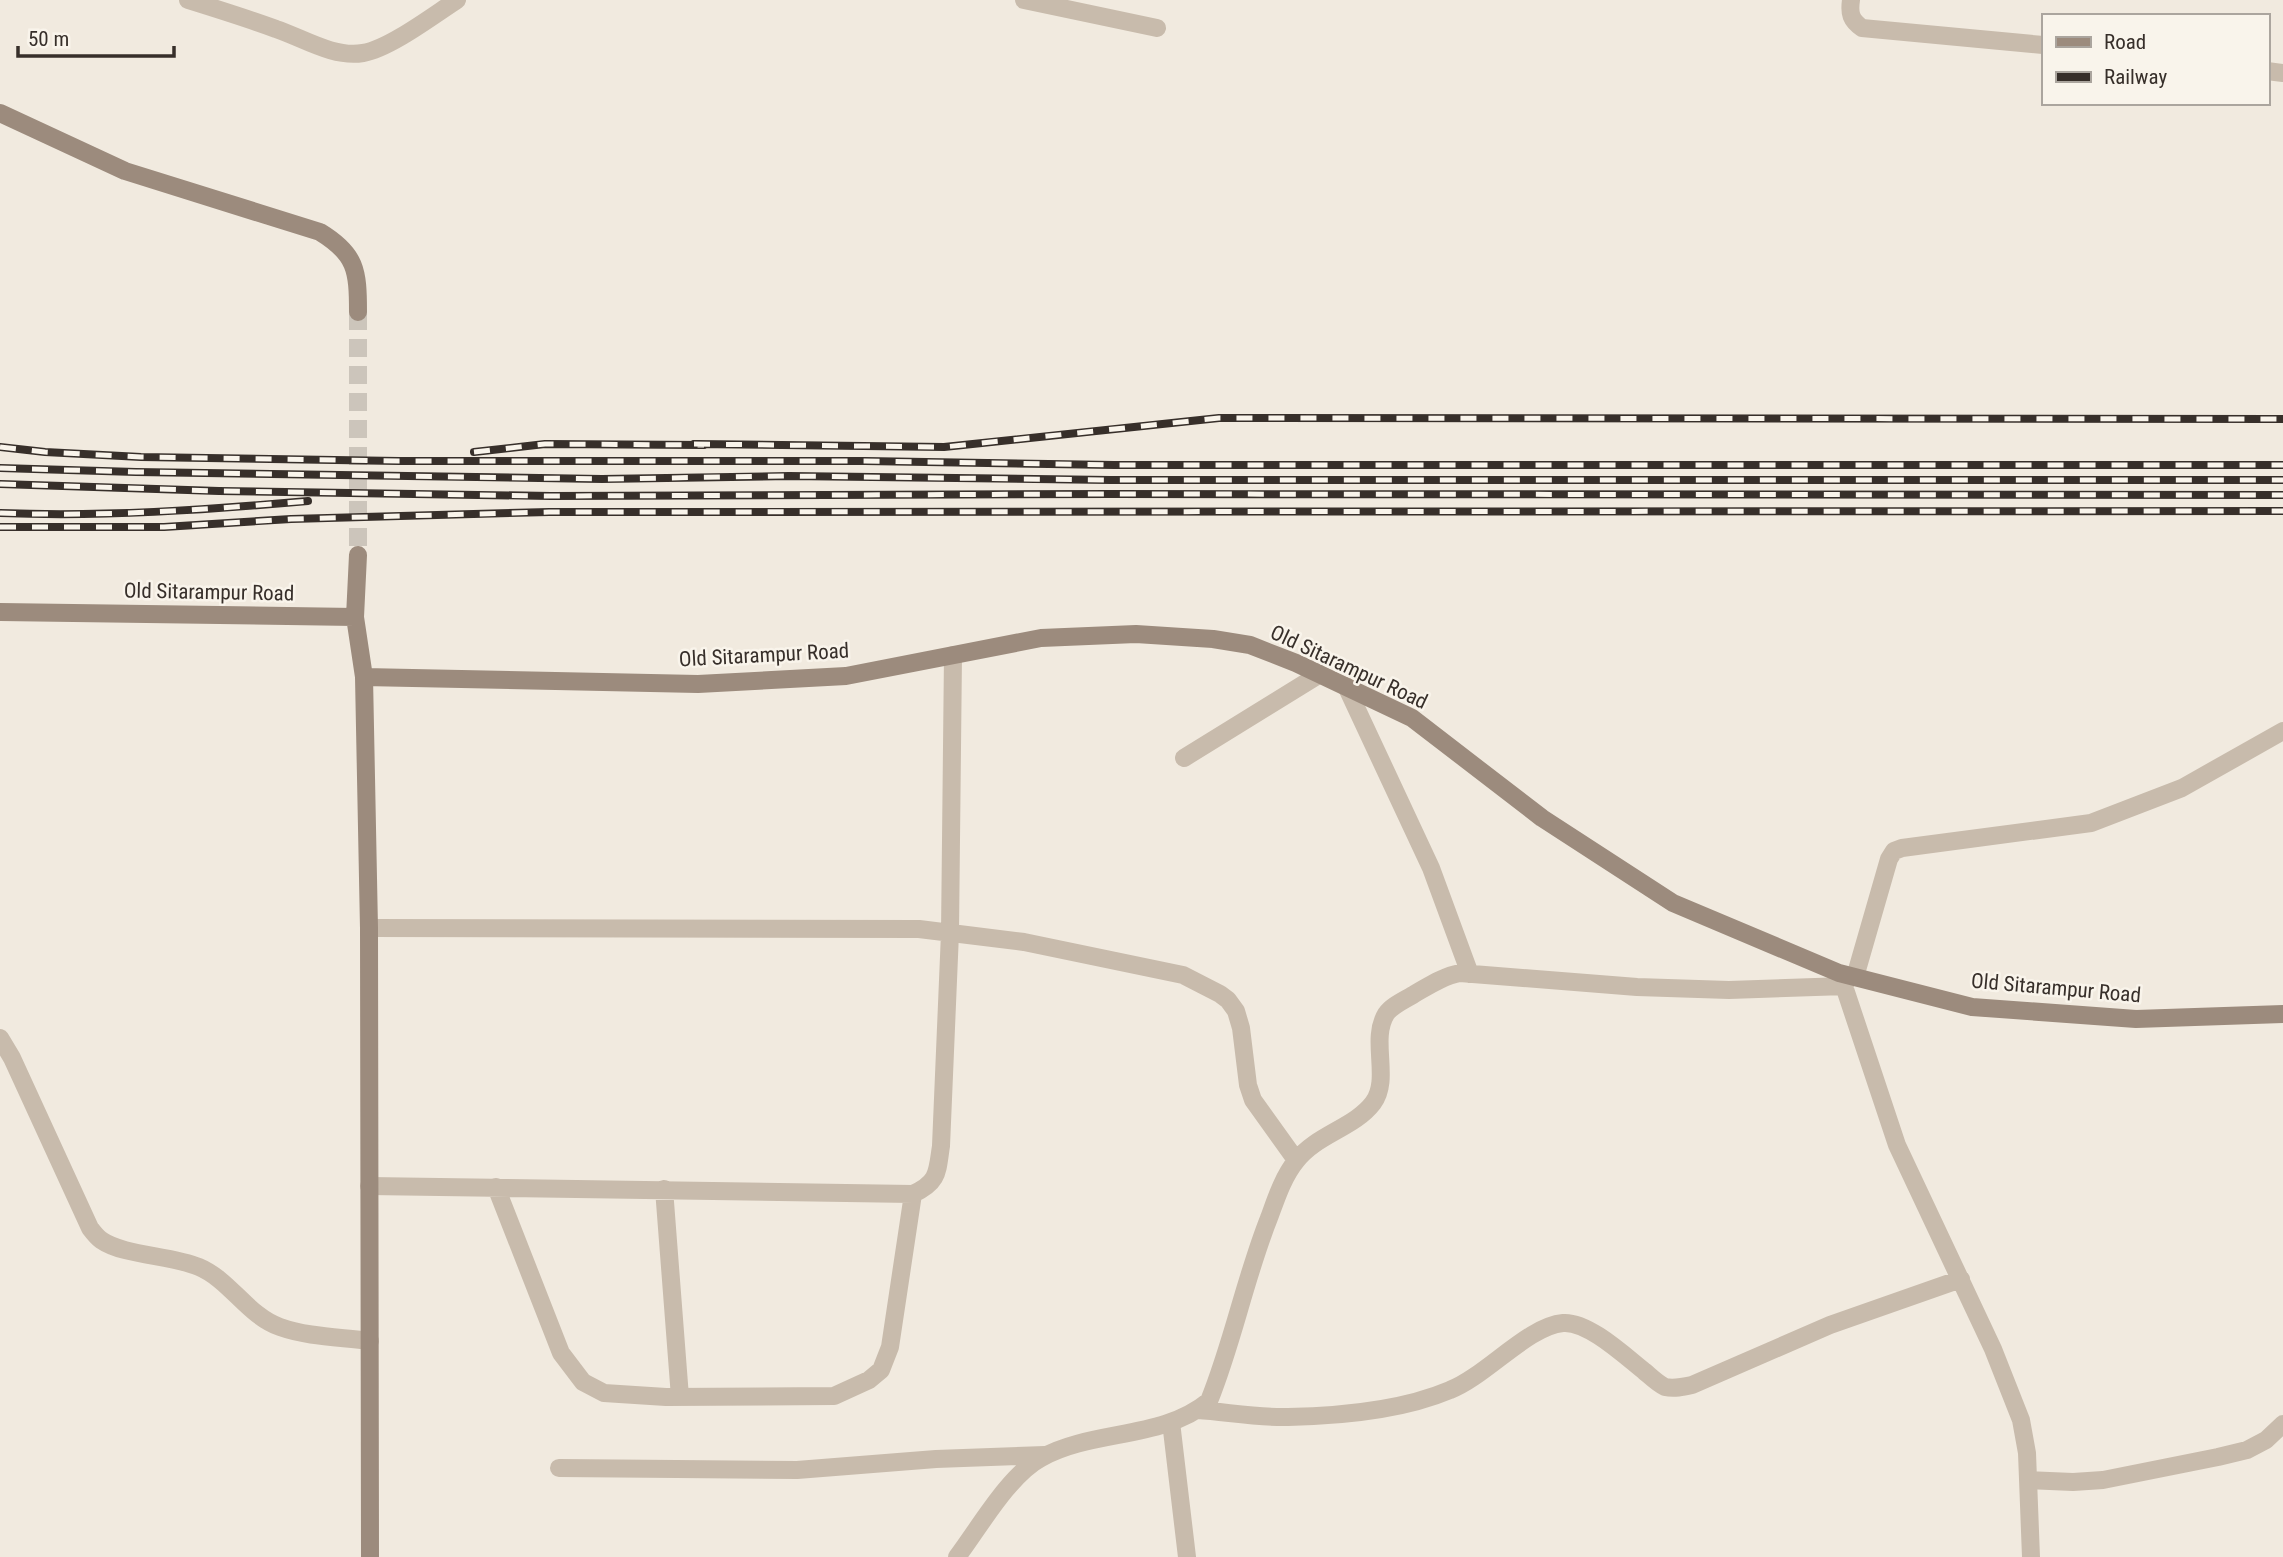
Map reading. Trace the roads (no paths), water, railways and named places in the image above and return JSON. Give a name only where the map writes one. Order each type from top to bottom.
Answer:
[{"type":"street","points":[[188,0],[278,29],[328,49],[351,54],[366,53],[390,42],[457,0]]},
{"type":"street","points":[[1024,0],[1157,27]]},
{"type":"street","points":[[1851,0],[1849,11],[1852,21],[1862,27],[2042,45]]},
{"type":"street","points":[[0,113],[125,171],[320,232],[342,245],[351,260],[358,285],[358,312]]},
{"type":"street","points":[[358,555],[355,617],[364,677],[369,929],[370,1557]]},
{"type":"street","name":"Old Sitarampur Road","points":[[0,612],[355,617]]},
{"type":"street","name":"Old Sitarampur Road","points":[[364,677],[698,684],[846,676],[1041,638],[1136,634],[1213,639],[1250,645],[1320,674],[1412,718],[1542,818],[1673,903],[1847,979],[1972,1007],[2136,1019],[2283,1014]]},
{"type":"street","points":[[369,1186],[914,1194],[929,1186],[937,1174],[941,1146],[950,933],[953,655]]},
{"type":"street","points":[[1184,758],[1320,674]]},
{"type":"street","points":[[1346,686],[1432,868],[1470,974]]},
{"type":"street","points":[[2031,1557],[2027,1453],[2021,1420],[1993,1349],[1897,1145],[1847,979],[1894,851],[2091,823],[2182,788],[2283,731]]},
{"type":"street","points":[[369,929],[905,929],[1024,942],[1183,975],[1220,994],[1236,1012],[1253,1100],[1296,1160]]},
{"type":"street","points":[[957,1557],[1012,1483],[1027,1467],[1048,1454],[1066,1447],[1171,1422],[1198,1410],[1209,1401],[1259,1244],[1288,1172],[1296,1160],[1322,1138],[1361,1115],[1372,1104],[1380,1081],[1382,1026],[1386,1013],[1396,1005],[1450,975],[1470,974],[1637,987],[1716,990],[1847,979]]},
{"type":"street","points":[[0,1038],[12,1058],[90,1228],[101,1240],[119,1248],[178,1259],[202,1268],[260,1316],[277,1326],[296,1332],[370,1341]]},
{"type":"street","points":[[496,1187],[561,1353],[583,1382],[604,1393],[680,1397],[834,1395],[869,1381],[881,1370],[890,1347],[914,1194]]},
{"type":"street","points":[[664,1189],[680,1397]]},
{"type":"street","points":[[1198,1410],[1286,1417],[1351,1413],[1409,1402],[1451,1390],[1474,1378],[1536,1334],[1550,1326],[1565,1323],[1579,1324],[1663,1386],[1675,1388],[1692,1385],[1830,1325],[1961,1279]]},
{"type":"street","points":[[1171,1422],[1187,1557]]},
{"type":"street","points":[[2028,1480],[2103,1480],[2218,1457],[2247,1450],[2266,1440],[2283,1424]]},
{"type":"street","points":[[559,1468],[797,1470],[936,1459],[1048,1454]]},
{"type":"tunnel","points":[[358,312],[358,555]]},
{"type":"railway","points":[[694,444],[944,447],[1219,418],[2283,419]]},
{"type":"railway","points":[[474,452],[545,444],[704,445]]},
{"type":"railway","points":[[0,447],[141,457],[399,461],[865,461],[1114,465],[2283,465]]},
{"type":"railway","points":[[0,468],[602,479],[789,476],[1110,480],[2283,480]]},
{"type":"railway","points":[[0,484],[219,491],[551,496],[2283,495]]},
{"type":"railway","points":[[0,513],[154,512],[308,501]]},
{"type":"railway","points":[[0,527],[164,527],[291,519],[549,512],[2283,511]]}]
